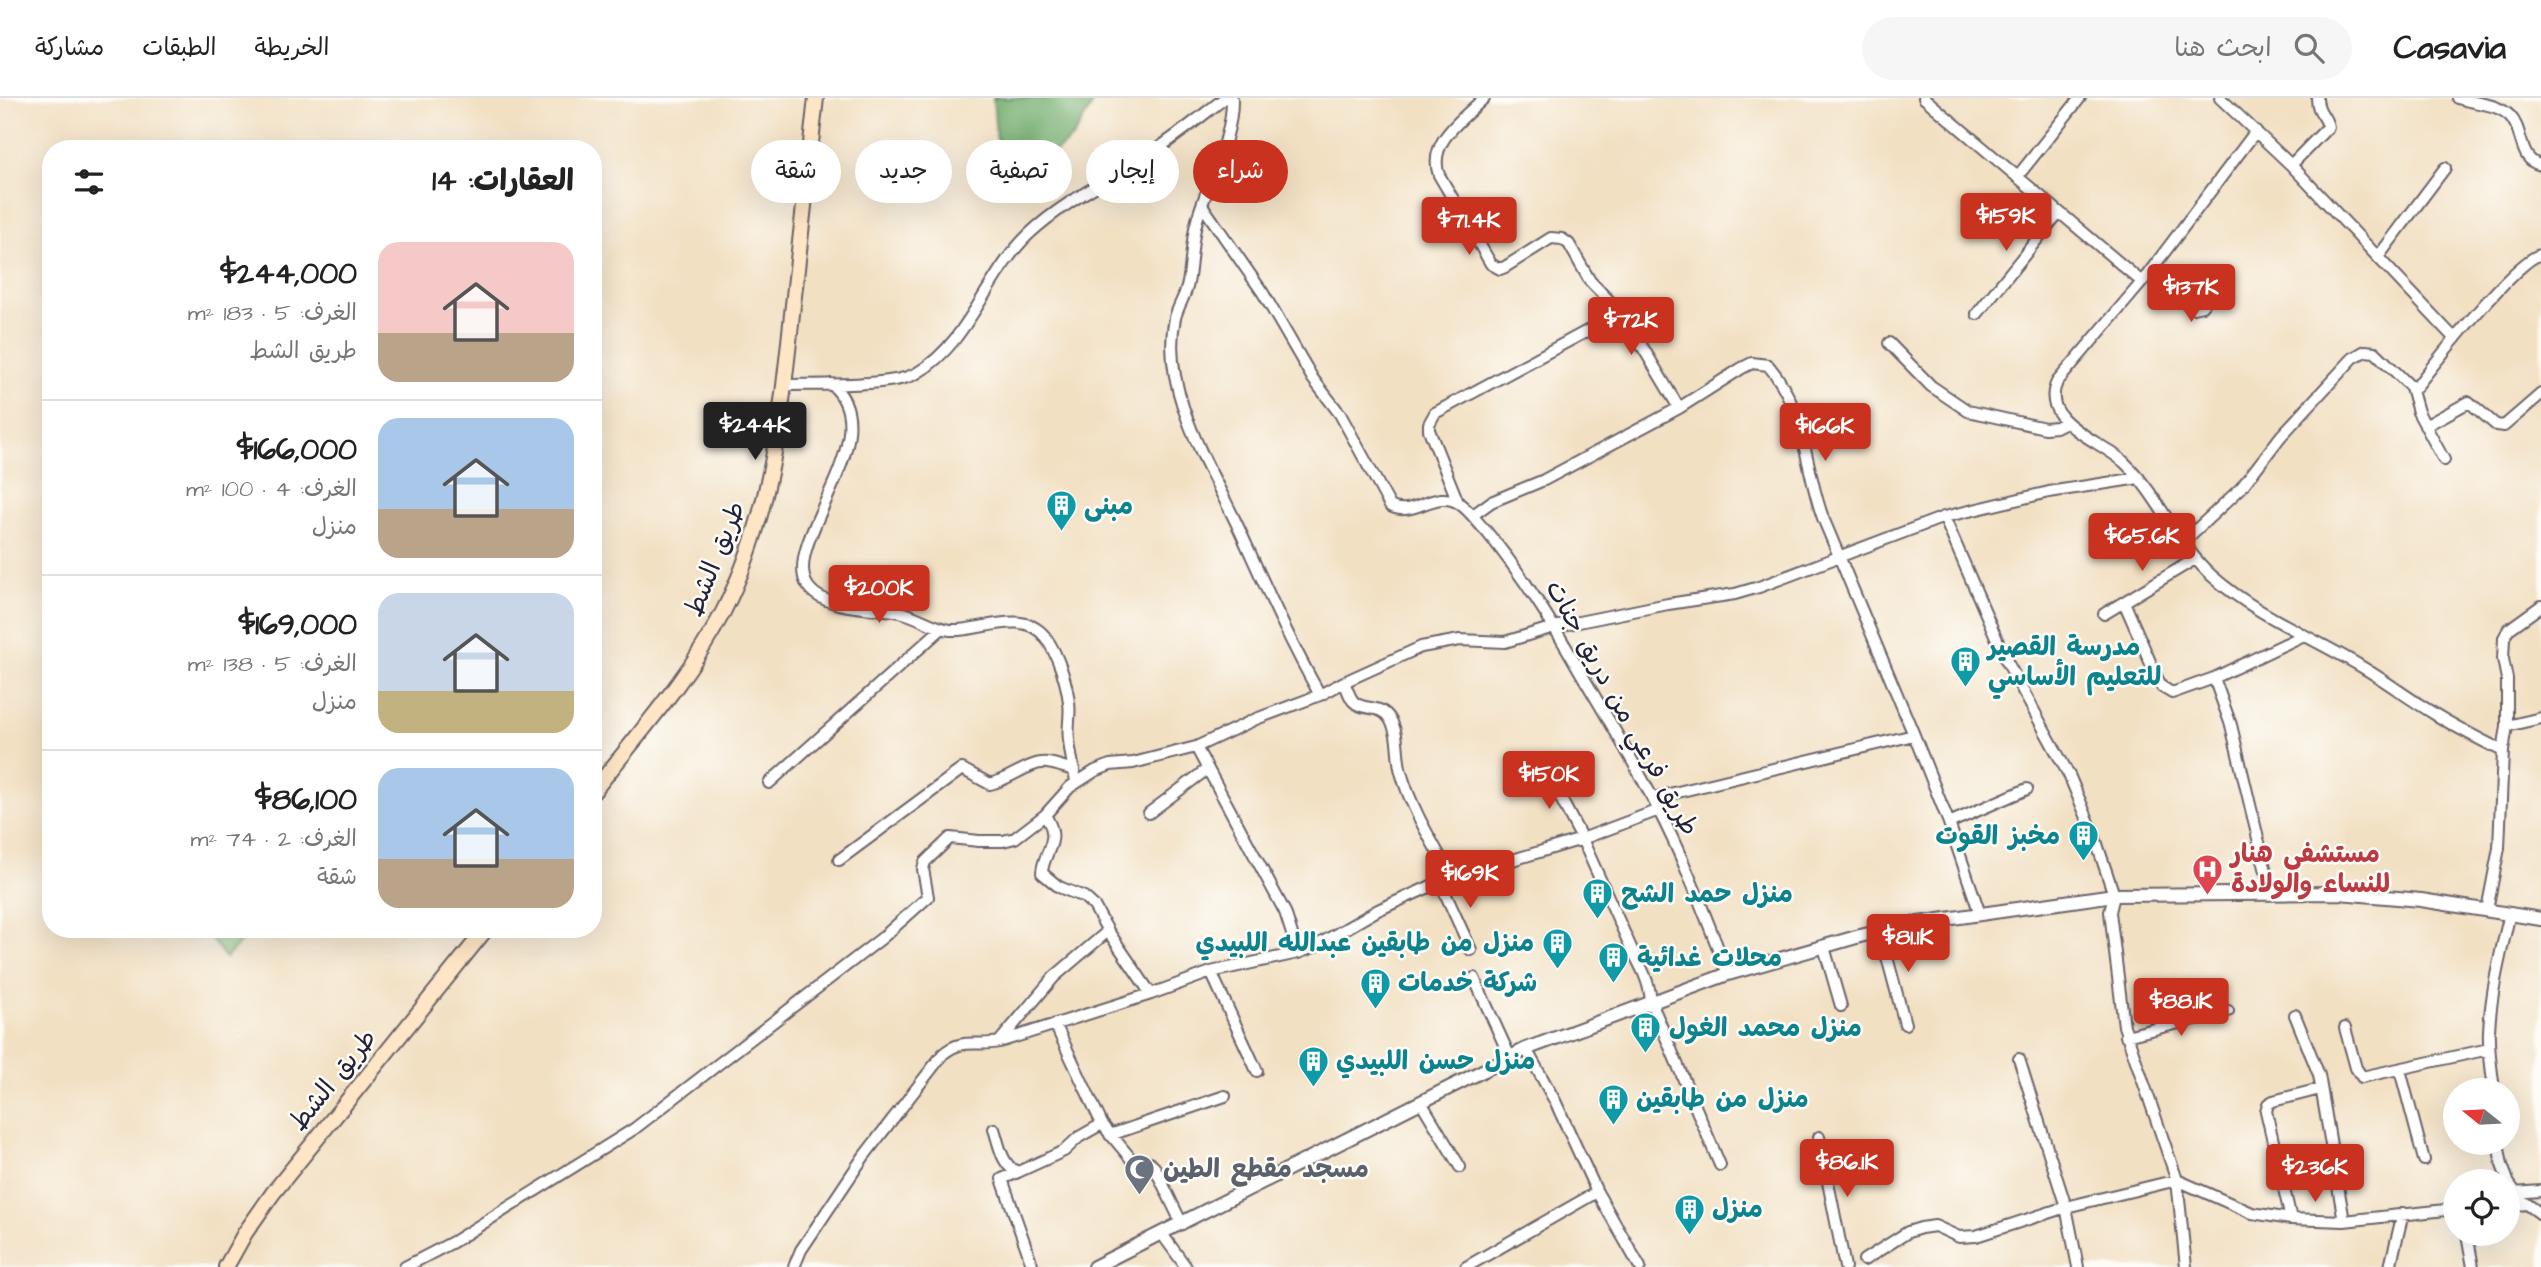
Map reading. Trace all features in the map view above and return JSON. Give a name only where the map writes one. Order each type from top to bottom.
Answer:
[{"type":"main road","name":"طريق الشط","points":[[602,781],[688,671],[709,638],[733,592],[764,506],[785,385],[816,98]]},
{"type":"main road","name":"طريق الشط","points":[[226,1267],[245,1233],[273,1193],[479,938]]},
{"type":"street","points":[[785,385],[898,380],[915,375],[929,365],[959,333],[1009,256],[1031,232],[1090,188],[1164,144],[1225,98]]},
{"type":"street","points":[[1233,98],[1229,125],[1192,238],[1188,284],[1175,316],[1172,345],[1183,407],[1293,647],[1320,695]]},
{"type":"street","points":[[1483,98],[1439,145],[1436,159],[1439,175],[1491,264],[1500,269],[1551,238],[1562,239],[1569,244],[1590,281],[1624,316],[1679,408]]},
{"type":"street","points":[[1924,98],[2059,212],[2146,277],[2193,308],[2198,309],[2226,275]]},
{"type":"street","points":[[2017,177],[2080,98]]},
{"type":"street","points":[[2220,98],[2291,165],[2455,339]]},
{"type":"street","points":[[2291,165],[2328,127],[2318,110],[2317,98]]},
{"type":"street","points":[[2458,98],[2494,106],[2508,114],[2515,122],[2522,146],[2529,158],[2536,165],[2541,165]]},
{"type":"street","points":[[2256,131],[2146,277],[2057,382],[2053,393],[2054,404],[2058,414],[2066,422],[2109,450],[2139,478],[2182,544],[2214,578],[2247,602],[2360,665],[2436,715],[2503,751]]},
{"type":"street","points":[[2378,257],[2445,168]]},
{"type":"street","points":[[1202,205],[1263,293],[1313,379],[1340,414],[1390,506],[1403,509],[1438,498],[1458,502]]},
{"type":"street","points":[[1977,314],[2059,212]]},
{"type":"street","points":[[2411,387],[2417,386],[2455,339],[2528,259],[2537,254],[2541,255]]},
{"type":"street","points":[[1458,502],[1429,430],[1435,413],[1584,332],[1624,316]]},
{"type":"street","points":[[1889,343],[1931,386],[1968,411],[2045,428],[2066,422]]},
{"type":"street","points":[[2182,544],[2241,488],[2281,436],[2353,358],[2365,351],[2375,352],[2411,387],[2424,426],[2444,460]]},
{"type":"street","points":[[1473,515],[1491,502],[1544,480],[1679,408],[1742,368],[1752,363],[1768,365],[1783,383],[1799,425],[1816,497],[1838,557],[1914,735],[1949,823],[1980,914]]},
{"type":"street","points":[[831,384],[842,393],[847,405],[849,424],[846,447],[806,554],[806,582],[819,595],[835,603],[901,612],[941,629],[963,631],[1010,622],[1026,624],[1046,638],[1060,667],[1069,701],[1069,742],[1075,776]]},
{"type":"street","points":[[2424,426],[2469,402],[2496,425],[2504,426],[2541,394]]},
{"type":"street","points":[[405,1267],[453,1242],[635,1129],[881,938],[928,897],[923,869],[925,862],[950,838],[1003,841],[1015,838],[1045,815],[1075,776],[1110,765],[1133,763],[1196,747],[1256,719],[1320,695],[1422,647],[1460,640],[1505,642],[1554,628],[1668,604],[1735,594],[1944,517],[2049,492],[2139,478]]},
{"type":"street","name":"طريق فرعي من دريق جنات","points":[[1458,502],[1502,549],[1554,628],[1653,798],[1728,974]]},
{"type":"street","points":[[1944,517],[2005,659],[2069,775],[2093,832],[2114,895],[2110,912],[2112,938],[2126,1036],[2177,1180],[2186,1267]]},
{"type":"street","points":[[2104,614],[2195,559]]},
{"type":"street","points":[[2124,602],[2158,680],[2166,691],[2172,693],[2214,677],[2304,635]]},
{"type":"street","points":[[2487,910],[2498,848],[2503,751],[2507,726],[2504,638],[2509,629],[2541,606]]},
{"type":"street","points":[[769,783],[941,629]]},
{"type":"street","points":[[2214,677],[2231,724],[2271,894]]},
{"type":"street","points":[[1344,682],[1352,700],[1358,705],[1384,711],[1390,719],[1395,729],[1400,770],[1407,790],[1452,878]]},
{"type":"street","points":[[2507,726],[2541,718]]},
{"type":"street","points":[[1653,798],[1914,735]]},
{"type":"street","points":[[1196,747],[1206,770],[1285,912],[1298,953]]},
{"type":"street","points":[[839,860],[962,769],[990,784],[1007,780],[1037,764],[1049,763],[1075,776]]},
{"type":"street","points":[[1545,768],[1582,839],[1641,965],[1651,1002],[1720,1165]]},
{"type":"street","points":[[1149,813],[1206,770]]},
{"type":"street","points":[[1949,823],[2026,789]]},
{"type":"street","points":[[794,1267],[801,1250],[864,1156],[952,1046],[965,1042],[999,1042],[1211,972],[1298,953],[1314,947],[1378,910],[1452,878],[1582,839],[1659,810]]},
{"type":"street","points":[[1045,815],[1053,833],[1042,862],[1042,873],[1059,887],[1084,897],[1094,906],[1151,994]]},
{"type":"street","points":[[1440,883],[1471,950]]},
{"type":"street","points":[[1094,1267],[1526,1049],[1728,974],[1880,931],[2114,895],[2339,893],[2421,900],[2541,919]]},
{"type":"street","points":[[2493,1078],[2489,1049],[2494,984],[2511,913]]},
{"type":"street","points":[[999,1042],[1054,977],[1108,931]]},
{"type":"street","points":[[1880,931],[1905,1024]]},
{"type":"street","points":[[1824,947],[1841,1006]]},
{"type":"street","points":[[1211,972],[1258,1071]]},
{"type":"street","points":[[1474,978],[1510,1057]]},
{"type":"street","points":[[2126,1036],[2228,1011]]},
{"type":"street","points":[[2295,1015],[2319,1075],[2344,1221]]},
{"type":"street","points":[[1055,1024],[1102,1124],[1132,1160],[1150,1163],[1155,1168],[1182,1224]]},
{"type":"street","points":[[2346,1028],[2360,1076],[2365,1077],[2489,1049]]},
{"type":"street","points":[[1526,1049],[1555,1101],[1597,1192],[1640,1267]]},
{"type":"street","points":[[2019,1059],[2066,1208],[2078,1267]]},
{"type":"street","points":[[2400,1070],[2424,1160]]},
{"type":"street","points":[[2291,1219],[2266,1111],[2268,1104],[2273,1101],[2320,1089]]},
{"type":"street","points":[[1110,1135],[1225,1096]]},
{"type":"street","points":[[1421,1102],[1460,1167]]},
{"type":"street","points":[[1033,1267],[1002,1179],[1064,1151],[1079,1137],[1102,1124]]},
{"type":"street","points":[[993,1129],[1006,1164],[1011,1170],[1018,1172]]},
{"type":"street","points":[[1819,1137],[1844,1267]]},
{"type":"street","points":[[1864,1260],[1908,1232],[1921,1228],[1935,1226],[1959,1237],[1968,1237],[2066,1208],[2177,1180],[2252,1213],[2291,1219],[2344,1221],[2443,1210]]},
{"type":"street","points":[[2520,1193],[2541,1191]]},
{"type":"street","points":[[1466,1267],[1597,1192]]},
{"type":"street","points":[[2520,1198],[2541,1214]]},
{"type":"street","points":[[2520,1205],[2527,1204]]},
{"type":"street","points":[[2390,1267],[2403,1213]]},
{"type":"street","points":[[1162,1234],[1186,1267]]},
{"type":"street","points":[[2469,1246],[2473,1267]]},
{"type":"green space","points":[[993,98],[1096,98],[1069,140],[998,140]]},
{"type":"green space","points":[[210,938],[244,938],[226,958]]},
{"type":"place","name":"مبنى","points":[[1061,533]]},
{"type":"place","name":"مدرسة القصير للتعليم الأساسي","points":[[1965,689]]},
{"type":"place","name":"مخبز القوت","points":[[2083,863]]},
{"type":"place","name":"مستشفى هنار للنساء والولادة","points":[[2208,896]]},
{"type":"place","name":"منزل حمد الشح","points":[[1598,921]]},
{"type":"place","name":"منزل من طابقين عبدالله اللبيدي","points":[[1557,970]]},
{"type":"place","name":"محلات غدائية","points":[[1614,985]]},
{"type":"place","name":"شركة خدمات","points":[[1375,1010]]},
{"type":"place","name":"منزل محمد الغول","points":[[1646,1055]]},
{"type":"place","name":"منزل حسن اللبيدي","points":[[1313,1088]]},
{"type":"place","name":"منزل من طابقين","points":[[1613,1126]]},
{"type":"place","name":"مسجد مقطع الطين","points":[[1140,1196]]},
{"type":"place","name":"منزل","points":[[1689,1236]]}]
